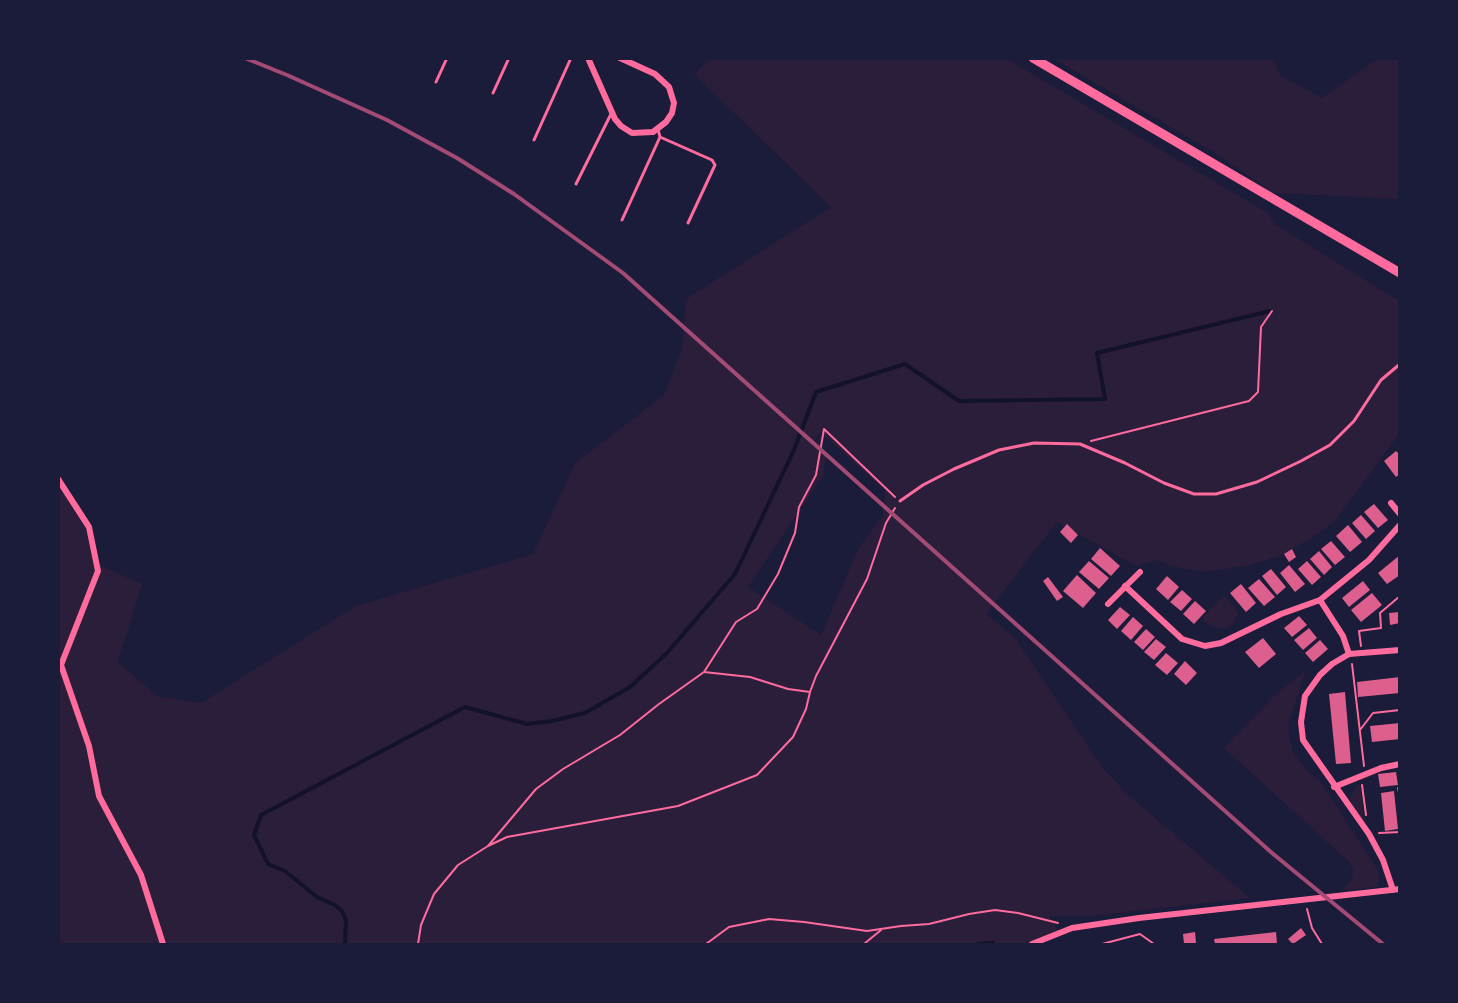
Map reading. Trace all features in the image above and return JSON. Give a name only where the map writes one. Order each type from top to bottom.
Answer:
[{"type":"main road","points":[[1033,58],[1400,273]]},
{"type":"street","points":[[588,58],[612,113],[621,126],[632,133],[643,134],[658,129],[672,113],[674,103],[669,87],[655,74],[620,58]]},
{"type":"street","points":[[58,479],[89,527],[98,572],[61,665],[89,746],[99,796],[141,875],[163,945]]},
{"type":"street","points":[[1391,503],[1400,514]]},
{"type":"street","points":[[1125,586],[1182,639],[1205,646],[1221,643],[1281,614],[1320,600],[1370,560],[1400,525]]},
{"type":"street","points":[[1108,604],[1140,572]]},
{"type":"street","points":[[1320,600],[1343,636],[1350,654]]},
{"type":"street","points":[[1032,945],[1072,928],[1139,918],[1396,890],[1369,834],[1303,741],[1301,722],[1305,696],[1320,675],[1332,664],[1350,654],[1400,650]]},
{"type":"street","points":[[1334,787],[1381,768],[1400,764]]},
{"type":"lane","points":[[436,82],[447,58]]},
{"type":"lane","points":[[493,93],[509,58]]},
{"type":"lane","points":[[534,140],[571,58]]},
{"type":"lane","points":[[576,184],[612,113]]},
{"type":"lane","points":[[622,220],[660,137],[658,129]]},
{"type":"lane","points":[[660,137],[712,160],[714,165],[688,223]]},
{"type":"lane","points":[[900,501],[923,485],[954,469],[999,450],[1034,443],[1080,444],[1125,462],[1164,483],[1194,494],[1216,494],[1257,482],[1330,445],[1354,421],[1381,380],[1400,364]]},
{"type":"path","points":[[1080,444],[1250,401],[1258,392],[1261,327],[1272,311]]},
{"type":"path","points":[[418,945],[421,926],[434,894],[458,865],[488,846],[507,837],[678,806],[757,775],[793,737],[806,709],[816,676],[867,579],[886,523],[900,501],[824,429],[816,475],[799,507],[795,533],[778,574],[757,609],[736,622],[704,672],[621,735],[563,769],[536,789],[488,846]]},
{"type":"path","points":[[1361,652],[1359,631],[1381,628],[1380,613],[1400,596]]},
{"type":"path","points":[[1350,654],[1360,730],[1369,834],[1400,832]]},
{"type":"path","points":[[704,672],[750,677],[788,689],[810,692]]},
{"type":"path","points":[[1360,730],[1373,712],[1400,710]]},
{"type":"path","points":[[1398,788],[1400,796]]},
{"type":"path","points":[[1305,901],[1312,928],[1322,945]]},
{"type":"path","points":[[706,945],[729,927],[769,919],[867,931],[929,924],[995,910],[1043,918],[1072,928]]},
{"type":"path","points":[[864,945],[884,929]]},
{"type":"path","points":[[1102,945],[1140,934],[1154,945]]},
{"type":"shaded area","points":[[711,59],[1007,59],[1268,213],[1275,224],[1399,301],[1399,434],[1335,521],[1315,536],[1280,556],[1246,566],[1206,572],[1170,566],[1158,560],[1136,566],[1057,522],[986,614],[1015,638],[1103,768],[1127,794],[1250,898],[1092,916],[1050,916],[1059,933],[1032,944],[59,944],[58,479],[89,527],[97,564],[142,584],[118,662],[157,696],[201,703],[356,606],[533,554],[575,463],[664,395],[682,349],[686,299],[831,207],[694,74]],"holes":[[[820,432],[885,490],[883,515],[858,549],[821,635],[748,587],[823,476],[826,457],[812,445]]]},
{"type":"shaded area","points":[[1054,59],[1274,59],[1280,75],[1322,98],[1377,59],[1399,59],[1399,199],[1273,193],[1215,153]]},
{"type":"shaded area","points":[[1224,595],[1237,611],[1233,623],[1226,629],[1216,628],[1205,622],[1203,617]]},
{"type":"shaded area","points":[[1306,670],[1289,722],[1293,753],[1311,775],[1320,781],[1378,870],[1377,887],[1342,891],[1352,878],[1353,870],[1349,862],[1224,748],[1273,697]]},
{"type":"shaded area","points":[[1360,784],[1365,825],[1352,807],[1350,798],[1356,786]]},
{"type":"building","points":[[1396,451],[1400,455],[1400,474],[1396,477],[1384,461]]},
{"type":"building","points":[[1374,504],[1388,520],[1378,528],[1364,512]]},
{"type":"building","points":[[1361,515],[1375,531],[1366,539],[1352,523]]},
{"type":"building","points":[[1067,524],[1078,535],[1071,543],[1060,532]]},
{"type":"building","points":[[1348,525],[1362,542],[1350,552],[1336,536]]},
{"type":"building","points":[[1331,541],[1345,557],[1335,565],[1321,549]]},
{"type":"building","points":[[1100,548],[1120,566],[1111,576],[1091,559]]},
{"type":"building","points":[[1292,549],[1296,557],[1289,562],[1284,554]]},
{"type":"building","points":[[1319,551],[1332,567],[1324,575],[1310,559]]},
{"type":"building","points":[[1400,555],[1400,575],[1387,584],[1378,573]]},
{"type":"building","points":[[1089,561],[1109,578],[1099,589],[1079,572]]},
{"type":"building","points":[[1307,561],[1321,577],[1312,585],[1298,569]]},
{"type":"building","points":[[1289,565],[1305,584],[1295,592],[1280,573]]},
{"type":"building","points":[[1271,569],[1286,587],[1277,595],[1262,576]]},
{"type":"building","points":[[1077,575],[1096,593],[1083,608],[1063,591]]},
{"type":"building","points":[[1167,576],[1179,587],[1168,600],[1156,589]]},
{"type":"building","points":[[1048,577],[1063,597],[1057,601],[1043,581]]},
{"type":"building","points":[[1259,579],[1275,597],[1264,606],[1248,588]]},
{"type":"building","points":[[1363,581],[1370,590],[1349,607],[1342,598]]},
{"type":"building","points":[[1241,584],[1256,603],[1246,612],[1230,593]]},
{"type":"building","points":[[1182,590],[1192,599],[1181,611],[1170,602]]},
{"type":"building","points":[[1372,593],[1382,605],[1361,622],[1351,610]]},
{"type":"building","points":[[1195,601],[1206,611],[1194,624],[1183,614]]},
{"type":"building","points":[[1120,607],[1130,615],[1117,629],[1108,620]]},
{"type":"building","points":[[1400,612],[1400,623],[1390,625],[1389,613]]},
{"type":"building","points":[[1299,616],[1307,625],[1292,637],[1284,628]]},
{"type":"building","points":[[1133,617],[1143,626],[1131,640],[1121,631]]},
{"type":"building","points":[[1309,628],[1317,638],[1303,650],[1294,640]]},
{"type":"building","points":[[1146,629],[1155,637],[1143,650],[1134,642]]},
{"type":"building","points":[[1263,638],[1276,654],[1259,668],[1245,652]]},
{"type":"building","points":[[1156,639],[1166,647],[1154,660],[1144,652]]},
{"type":"building","points":[[1320,640],[1328,649],[1313,662],[1305,653]]},
{"type":"building","points":[[1166,653],[1178,663],[1167,675],[1155,665]]},
{"type":"building","points":[[1185,661],[1197,673],[1186,685],[1174,674]]},
{"type":"building","points":[[1400,677],[1400,693],[1358,697],[1357,682]]},
{"type":"building","points":[[1345,692],[1351,763],[1336,764],[1329,694]]},
{"type":"building","points":[[1400,723],[1400,739],[1372,742],[1370,726]]},
{"type":"building","points":[[1396,772],[1398,785],[1380,787],[1378,774]]},
{"type":"building","points":[[1394,791],[1398,829],[1385,831],[1381,793]]},
{"type":"building","points":[[1301,928],[1306,935],[1293,944],[1288,939]]},
{"type":"building","points":[[1195,932],[1196,943],[1184,944],[1183,934]]},
{"type":"building","points":[[1276,932],[1277,944],[1215,944],[1214,939]]},
{"type":"waterway","points":[[345,944],[346,920],[342,911],[335,905],[317,897],[285,871],[268,864],[254,835],[261,815],[465,707],[527,724],[552,721],[585,713],[630,687],[666,654],[735,574],[794,450],[816,392],[905,364],[959,401],[1105,399],[1097,353],[1270,311]]},
{"type":"waterway","points":[[978,944],[993,943]]},
{"type":"railway","points":[[245,58],[387,120],[457,158],[514,194],[623,273],[1272,853],[1383,944]]}]
